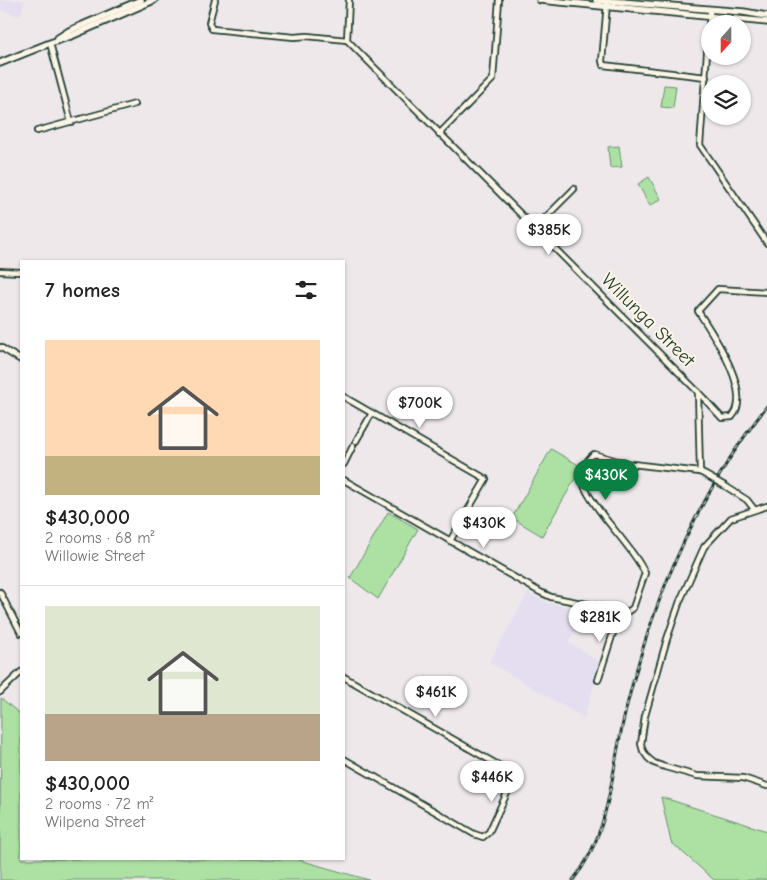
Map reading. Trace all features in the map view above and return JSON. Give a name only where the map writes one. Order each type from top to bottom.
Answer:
[{"type":"main road","points":[[50,43],[68,31],[141,0]]},
{"type":"main road","points":[[0,63],[72,36],[154,0]]},
{"type":"main road","points":[[540,0],[710,13],[767,22]]},
{"type":"main road","points":[[596,0],[607,4]]},
{"type":"main road","points":[[710,13],[744,12],[767,16]]},
{"type":"street","points":[[215,0],[210,23],[212,29],[347,40],[349,0]]},
{"type":"street","points":[[439,134],[493,79],[499,0]]},
{"type":"street","points":[[607,4],[602,61],[604,66],[701,76]]},
{"type":"street","points":[[706,75],[710,13]]},
{"type":"street","name":"Willunga Street","points":[[347,40],[698,392],[700,472]]},
{"type":"street","points":[[50,43],[71,122]]},
{"type":"street","points":[[37,131],[135,104]]},
{"type":"street","points":[[702,125],[700,146],[767,243]]},
{"type":"street","points":[[535,228],[574,189]]},
{"type":"street","points":[[0,271],[20,272]]},
{"type":"street","points":[[698,392],[722,418],[732,418],[736,414],[738,396],[728,360],[698,311],[718,289],[767,292]]},
{"type":"street","points":[[0,348],[20,359]]},
{"type":"street","points":[[345,398],[486,479],[450,541]]},
{"type":"street","points":[[356,441],[372,413]]},
{"type":"street","points":[[345,462],[353,446]]},
{"type":"street","points":[[345,481],[551,597],[627,612],[633,608],[646,573],[584,488],[584,470],[589,458],[594,454],[624,463],[700,472],[747,500],[754,509]]},
{"type":"street","points":[[767,506],[754,509],[727,521],[704,547],[698,558],[680,601],[648,706],[642,739],[642,751],[654,763],[689,774],[736,777],[767,786]]},
{"type":"street","points":[[0,592],[20,631]]},
{"type":"street","points":[[598,680],[620,611]]},
{"type":"street","points":[[0,692],[20,673]]},
{"type":"street","points":[[345,678],[510,772],[514,780],[489,832],[483,837],[474,834],[345,759]]},
{"type":"shaded area","points":[[0,0],[25,0],[20,16],[0,10]]},
{"type":"shaded area","points":[[528,593],[548,603],[588,611],[568,642],[601,663],[584,718],[489,662]]},
{"type":"green space","points":[[664,85],[676,86],[673,108],[661,107]]},
{"type":"green space","points":[[619,146],[622,167],[610,168],[608,147]]},
{"type":"green space","points":[[649,177],[661,199],[650,206],[638,184]]},
{"type":"green space","points":[[551,449],[582,467],[542,536],[512,518]]},
{"type":"green space","points":[[388,512],[418,529],[378,599],[350,578]]},
{"type":"green space","points":[[1,698],[20,714],[20,860],[299,860],[369,880],[0,880]]},
{"type":"green space","points":[[661,797],[767,831],[767,880],[714,880],[671,842]]},
{"type":"railway","points":[[573,880],[584,865],[592,849],[605,814],[630,691],[662,593],[691,528],[708,496],[726,465],[767,406]]}]
